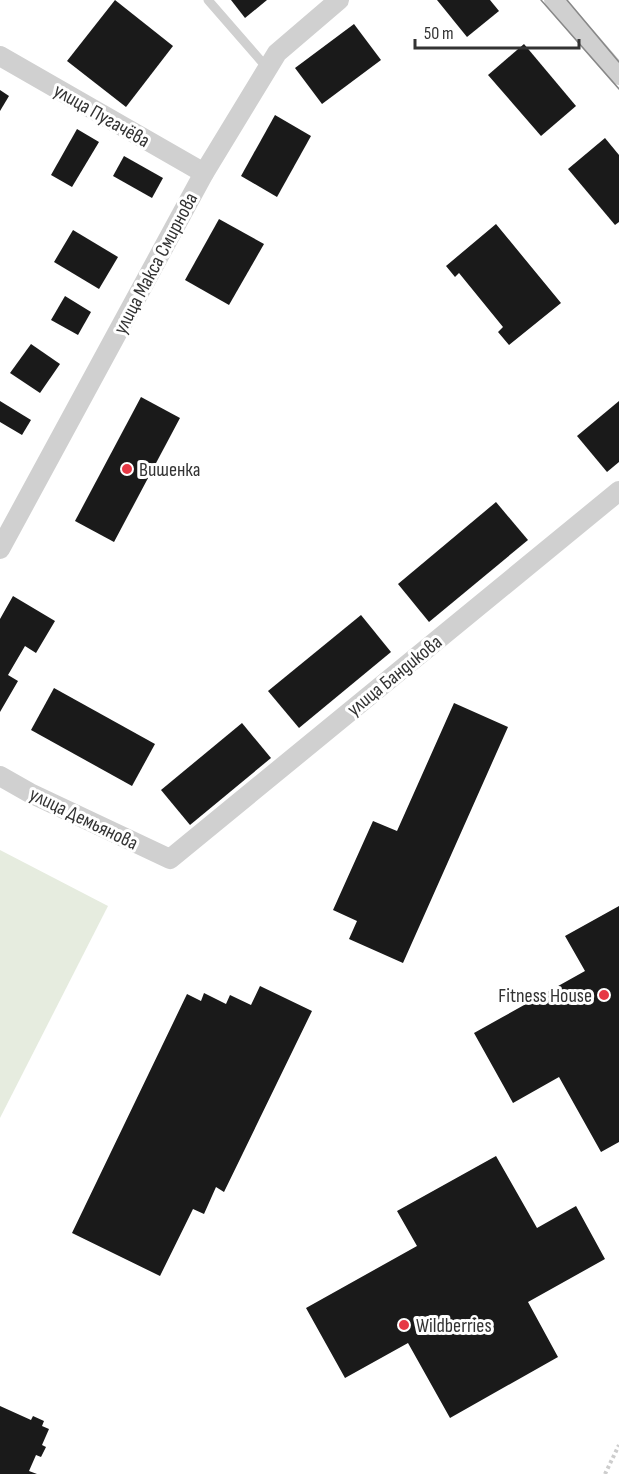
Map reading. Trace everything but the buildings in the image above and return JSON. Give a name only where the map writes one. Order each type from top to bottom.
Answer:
[{"type":"street","name":"улица Макса Смирнова","points":[[0,549],[204,173],[277,53],[339,0]]},
{"type":"street","points":[[554,0],[619,75]]},
{"type":"street","name":"улица Пугачёва","points":[[0,56],[204,173]]},
{"type":"street","name":"улица Бандикова","points":[[170,859],[619,492]]},
{"type":"street","name":"улица Демьянова","points":[[0,776],[30,793],[170,859]]},
{"type":"lane","points":[[208,0],[268,69]]},
{"type":"path","points":[[605,1474],[619,1445]]},
{"type":"shaded area","points":[[0,850],[108,906],[0,1118]]},
{"type":"tram line","points":[[541,0],[619,89]]},
{"type":"tram line","points":[[567,0],[619,62]]},
{"type":"place","name":"Вишенка","points":[[127,469]]},
{"type":"place","name":"Fitness House","points":[[604,995]]},
{"type":"place","name":"Wildberries","points":[[404,1325]]}]
